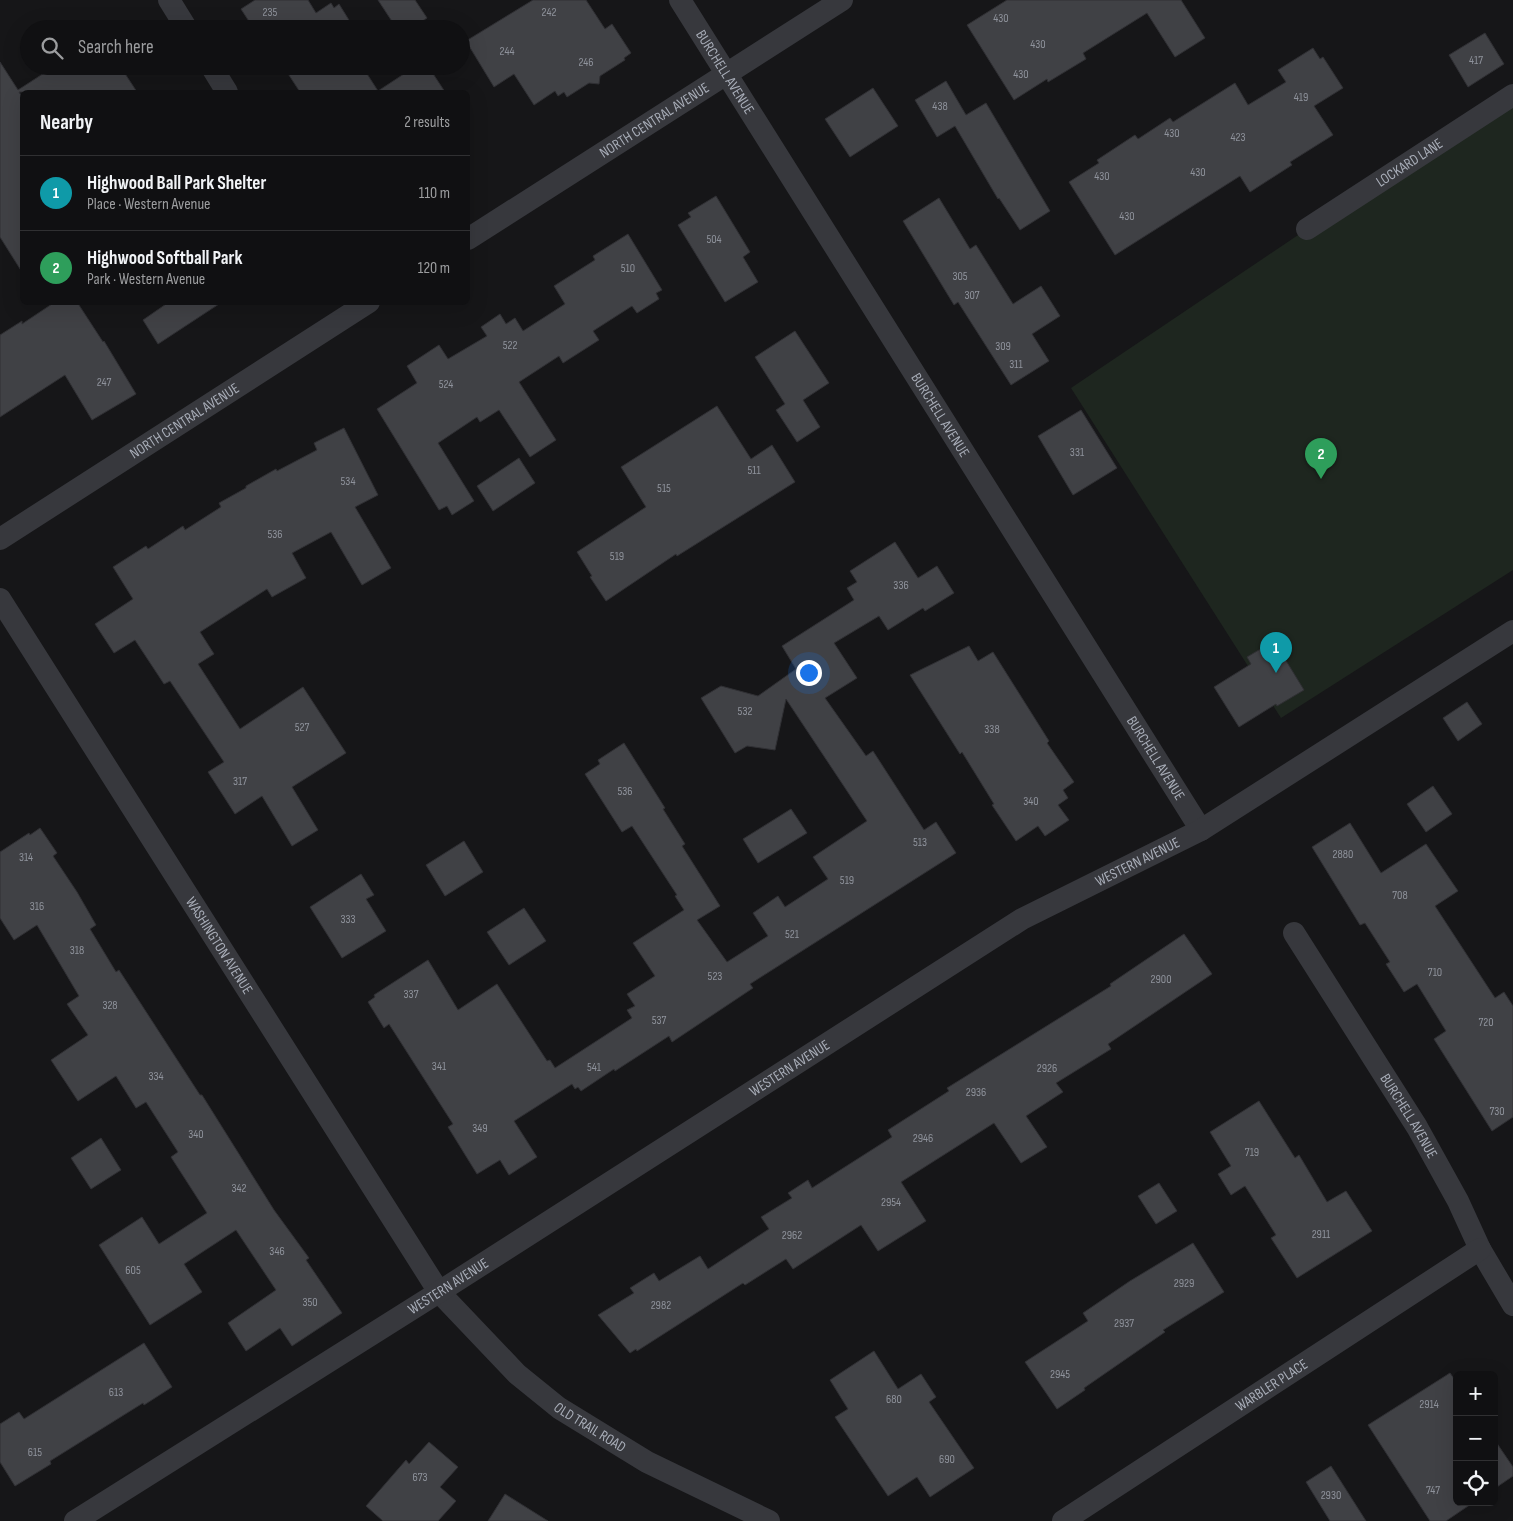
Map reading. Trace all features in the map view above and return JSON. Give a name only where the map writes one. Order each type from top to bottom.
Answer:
[{"type":"street","points":[[168,0],[181,20]]},
{"type":"street","name":"BURCHELL AVENUE","points":[[680,0],[1201,830]]},
{"type":"street","name":"NORTH CENTRAL AVENUE","points":[[470,238],[842,0]]},
{"type":"street","points":[[216,75],[226,90]]},
{"type":"street","name":"LOCKARD LANE","points":[[1307,229],[1513,95]]},
{"type":"street","name":"NORTH CENTRAL AVENUE","points":[[0,539],[362,305]]},
{"type":"street","name":"WASHINGTON AVENUE","points":[[0,599],[439,1292]]},
{"type":"street","name":"WESTERN AVENUE","points":[[75,1521],[439,1292],[1022,919],[1201,830],[1513,631]]},
{"type":"street","name":"BURCHELL AVENUE","points":[[1294,933],[1417,1127],[1458,1201],[1480,1249],[1513,1305]]},
{"type":"street","name":"WARBLER PLACE","points":[[1063,1521],[1480,1249]]},
{"type":"street","name":"OLD TRAIL ROAD","points":[[439,1292],[517,1374],[559,1408],[647,1462],[769,1521]]},
{"type":"shaded area","points":[[1513,95],[1513,570],[1281,718],[1071,388],[1307,229]]},
{"type":"building","points":[[255,0],[308,0],[316,13],[331,3],[334,8],[339,4],[349,20],[248,20],[241,9]]},
{"type":"building","points":[[378,0],[415,0],[427,18],[424,20],[391,20]]},
{"type":"building","points":[[533,0],[586,0],[605,29],[612,24],[631,53],[624,58],[625,60],[600,76],[599,84],[589,83],[567,97],[564,92],[558,96],[555,91],[534,105],[514,74],[494,87],[470,48],[470,39]]},
{"type":"building","points":[[1007,0],[1181,0],[1205,38],[1175,57],[1147,13],[1083,53],[1086,59],[1048,82],[1047,79],[1014,100],[967,25]]},
{"type":"building","points":[[1485,33],[1504,64],[1468,87],[1449,55]]},
{"type":"building","points":[[1313,48],[1320,59],[1323,57],[1343,88],[1314,106],[1333,135],[1290,162],[1292,165],[1250,192],[1240,176],[1115,255],[1069,182],[1099,163],[1097,160],[1135,135],[1138,139],[1170,118],[1173,122],[1235,83],[1248,105],[1286,82],[1278,70]]},
{"type":"building","points":[[0,62],[18,90],[41,75],[126,75],[136,90],[20,90],[20,269],[0,237]]},
{"type":"building","points":[[289,75],[368,75],[377,90],[299,90]]},
{"type":"building","points":[[402,75],[434,75],[444,90],[380,90]]},
{"type":"building","points":[[946,81],[966,115],[986,103],[1050,211],[1020,230],[998,199],[955,126],[937,137],[915,100]]},
{"type":"building","points":[[873,88],[898,126],[850,157],[825,119]]},
{"type":"building","points":[[716,196],[750,252],[743,257],[758,282],[725,302],[678,225],[691,217],[688,213]]},
{"type":"building","points":[[939,198],[970,249],[976,245],[1013,304],[1041,286],[1060,316],[1032,334],[1049,361],[1011,385],[958,302],[954,305],[903,221]]},
{"type":"building","points":[[628,234],[662,290],[656,293],[659,299],[637,313],[632,306],[593,331],[599,340],[563,363],[559,356],[519,382],[556,440],[530,457],[499,410],[480,422],[477,417],[438,443],[474,501],[452,515],[447,506],[439,510],[377,409],[417,383],[407,366],[439,345],[448,359],[487,336],[481,327],[500,314],[506,324],[515,318],[523,331],[565,304],[554,286],[595,260],[593,256]]},
{"type":"building","points":[[50,305],[79,305],[104,341],[136,394],[92,420],[65,375],[0,417],[0,335],[22,321],[22,324]]},
{"type":"building","points":[[165,305],[217,305],[158,344],[143,320]]},
{"type":"building","points":[[795,331],[829,383],[803,400],[820,427],[797,442],[776,410],[785,404],[755,357]]},
{"type":"building","points":[[717,406],[751,459],[772,445],[795,482],[677,556],[676,554],[606,601],[590,577],[592,576],[577,552],[646,507],[621,467]]},
{"type":"building","points":[[1081,410],[1117,468],[1073,495],[1038,436]]},
{"type":"building","points":[[344,428],[378,495],[355,507],[391,568],[362,585],[331,532],[292,553],[306,578],[272,597],[267,589],[200,632],[214,654],[198,664],[240,729],[303,687],[346,753],[292,787],[318,830],[292,846],[262,796],[235,814],[208,772],[224,762],[170,681],[164,684],[135,640],[114,653],[95,624],[133,599],[113,567],[146,546],[148,549],[183,526],[185,530],[221,507],[219,503],[276,469],[277,471],[317,450],[314,443]]},
{"type":"building","points":[[519,458],[535,483],[493,511],[477,486]]},
{"type":"building","points":[[895,542],[918,578],[937,566],[954,593],[925,611],[923,608],[888,630],[879,616],[834,643],[857,678],[825,698],[866,756],[873,751],[924,830],[936,822],[956,853],[750,984],[753,988],[672,1042],[669,1036],[581,1091],[578,1087],[575,1089],[572,1084],[514,1121],[537,1157],[509,1175],[500,1160],[477,1174],[448,1127],[453,1124],[389,1024],[384,1028],[368,1002],[375,997],[374,995],[428,960],[458,1010],[497,984],[547,1061],[550,1060],[555,1068],[632,1018],[627,1010],[635,1006],[627,994],[655,976],[633,943],[684,910],[675,896],[677,895],[632,826],[622,832],[585,774],[600,764],[598,760],[624,743],[665,808],[663,809],[685,844],[682,846],[720,906],[697,920],[727,962],[768,936],[753,913],[778,896],[785,907],[828,879],[813,857],[867,821],[786,699],[775,750],[747,746],[735,753],[701,698],[721,686],[758,696],[796,669],[782,646],[854,600],[847,588],[857,582],[850,571]]},
{"type":"building","points":[[1274,641],[1304,690],[1277,706],[1276,704],[1239,727],[1214,687],[1251,664],[1247,657]]},
{"type":"building","points":[[969,646],[978,661],[993,652],[1049,741],[1047,743],[1074,782],[1063,790],[1068,798],[1058,805],[1069,820],[1045,836],[1038,826],[1016,841],[992,805],[994,804],[962,752],[960,754],[910,675]]},
{"type":"building","points":[[1467,702],[1482,724],[1458,741],[1443,718]]},
{"type":"building","points":[[1433,786],[1452,814],[1426,832],[1407,804]]},
{"type":"building","points":[[791,809],[807,833],[758,863],[743,839]]},
{"type":"building","points":[[1350,823],[1381,873],[1426,844],[1458,891],[1435,906],[1495,998],[1504,992],[1513,1006],[1513,1117],[1492,1131],[1434,1039],[1446,1031],[1417,984],[1404,992],[1386,964],[1390,962],[1365,923],[1360,925],[1312,847]]},
{"type":"building","points":[[40,828],[57,853],[53,856],[96,925],[90,929],[116,972],[119,970],[200,1095],[202,1095],[274,1210],[309,1258],[306,1260],[342,1313],[292,1346],[280,1328],[246,1351],[228,1323],[276,1290],[236,1230],[184,1264],[202,1292],[150,1325],[99,1245],[142,1217],[159,1244],[207,1213],[171,1157],[178,1152],[146,1102],[136,1108],[116,1076],[78,1101],[51,1060],[88,1035],[67,1004],[79,996],[37,925],[14,940],[0,918],[0,852]]},
{"type":"building","points":[[464,841],[483,872],[445,896],[426,865]]},
{"type":"building","points":[[361,874],[374,895],[366,899],[386,931],[342,958],[310,907]]},
{"type":"building","points":[[524,908],[546,941],[509,965],[487,932]]},
{"type":"building","points":[[1184,934],[1212,974],[1108,1044],[1111,1049],[1056,1083],[1063,1092],[1026,1116],[1047,1147],[1021,1163],[994,1123],[901,1182],[926,1221],[878,1251],[861,1225],[793,1269],[786,1259],[745,1285],[743,1283],[637,1351],[636,1349],[630,1353],[598,1315],[634,1293],[630,1288],[654,1273],[659,1281],[700,1256],[708,1269],[769,1229],[761,1217],[792,1198],[788,1193],[808,1180],[812,1188],[892,1137],[888,1130],[949,1091],[947,1088],[1111,986],[1110,984]]},
{"type":"building","points":[[1259,1101],[1295,1158],[1299,1155],[1327,1202],[1346,1191],[1372,1231],[1297,1278],[1271,1238],[1276,1235],[1245,1186],[1231,1195],[1218,1174],[1231,1166],[1210,1132]]},
{"type":"building","points":[[101,1138],[121,1170],[91,1189],[71,1158]]},
{"type":"building","points":[[1159,1183],[1177,1211],[1156,1224],[1138,1196]]},
{"type":"building","points":[[1193,1243],[1224,1292],[1163,1330],[1165,1332],[1057,1409],[1025,1362],[1088,1321],[1083,1313],[1130,1281]]},
{"type":"building","points":[[144,1343],[172,1387],[50,1461],[51,1464],[15,1486],[0,1462],[0,1424],[19,1412],[24,1419]]},
{"type":"building","points":[[874,1351],[898,1389],[921,1374],[936,1397],[929,1402],[974,1468],[930,1497],[917,1477],[888,1496],[835,1417],[848,1409],[830,1380]]},
{"type":"building","points":[[1450,1373],[1453,1377],[1453,1506],[1468,1506],[1446,1521],[1430,1521],[1368,1425]]},
{"type":"building","points":[[429,1442],[458,1467],[440,1487],[456,1501],[438,1521],[383,1521],[366,1506],[406,1460],[409,1464]]},
{"type":"building","points":[[1498,1445],[1513,1467],[1513,1476],[1498,1486]]},
{"type":"building","points":[[1331,1466],[1366,1521],[1330,1521],[1306,1482]]},
{"type":"building","points":[[505,1494],[548,1521],[488,1521]]},
{"type":"place","name":"Highwood Softball Park","points":[[1321,479]]},
{"type":"place","name":"Highwood Ball Park Shelter","points":[[1276,673]]}]
